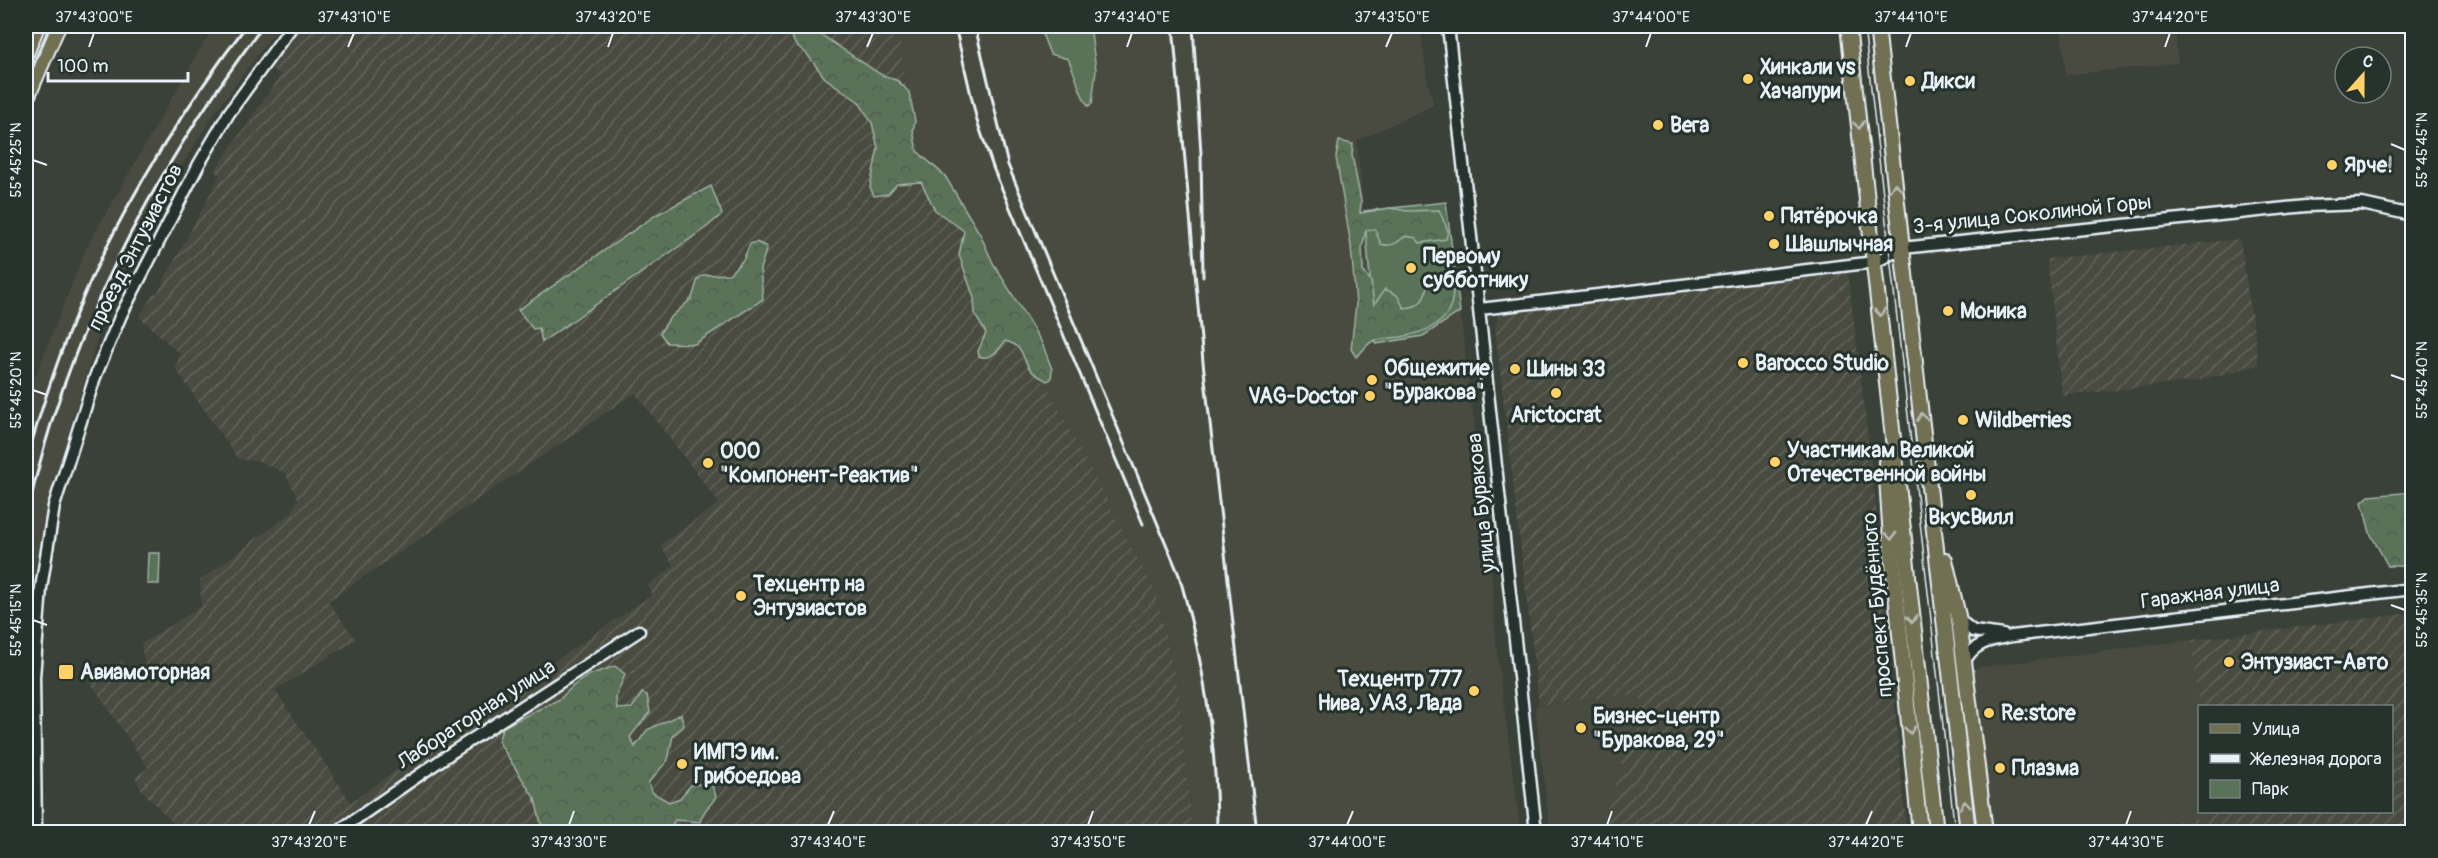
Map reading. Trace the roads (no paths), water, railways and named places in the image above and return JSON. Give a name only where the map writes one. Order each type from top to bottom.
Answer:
[{"type":"main road","points":[[26,54],[38,26]]},
{"type":"main road","points":[[26,100],[58,26]]},
{"type":"main road","name":"проспект Будённого","points":[[1848,26],[1936,832]]},
{"type":"main road","points":[[1877,26],[1934,517],[1948,595],[1968,832]]},
{"type":"main road","name":"проспект Будённого","points":[[1885,373],[1886,450],[1892,555],[1920,832]]},
{"type":"main road","points":[[1948,595],[1959,620],[1985,832]]},
{"type":"street","name":"проезд Энтузиастов","points":[[36,832],[34,677],[41,588],[54,506],[94,377],[121,315],[199,164],[229,113],[292,26]]},
{"type":"street","name":"улица Буракова","points":[[1448,26],[1536,832]]},
{"type":"street","name":"3-я улица Соколиной Горы","points":[[1480,309],[1875,262],[1902,248],[2315,205],[2362,204],[2412,215]]},
{"type":"street","name":"Гаражная улица","points":[[1964,663],[1972,649],[1979,644],[2012,636],[2412,590]]},
{"type":"street","name":"Гаражная улица","points":[[1959,620],[1964,627],[1978,633],[2012,636]]},
{"type":"street","name":"Лабораторная улица","points":[[337,832],[454,751],[639,631]]},
{"type":"tram line","points":[[26,85],[51,26]]},
{"type":"tram line","points":[[1864,26],[1955,832]]},
{"type":"railway","points":[[26,462],[61,352],[84,296],[123,215],[169,136],[246,26]]},
{"type":"railway","points":[[26,521],[42,454],[63,388],[88,324],[117,261],[149,199],[184,140],[222,82],[263,26]]},
{"type":"railway","points":[[955,26],[977,121],[994,170],[1143,524]]},
{"type":"railway","points":[[975,26],[1008,165],[1179,575],[1188,606],[1207,703],[1214,768],[1217,832]]},
{"type":"railway","points":[[1173,26],[1203,362],[1257,832]]},
{"type":"railway","points":[[1193,26],[1201,154],[1203,277]]},
{"type":"place","name":"Хинкали vs Хачапури","points":[[1748,79]]},
{"type":"place","name":"Дикси","points":[[1910,81]]},
{"type":"place","name":"Вега","points":[[1658,125]]},
{"type":"place","name":"Ярче!","points":[[2332,165]]},
{"type":"place","name":"Пятёрочка","points":[[1769,216]]},
{"type":"place","name":"Шашлычная","points":[[1774,244]]},
{"type":"place","name":"Первому субботнику","points":[[1411,268]]},
{"type":"place","name":"Моника","points":[[1948,311]]},
{"type":"place","name":"Barocco Studio","points":[[1743,363]]},
{"type":"place","name":"Шины 33","points":[[1515,369]]},
{"type":"place","name":"Общежитие \"Буракова\"","points":[[1372,380]]},
{"type":"place","name":"Arictocrat","points":[[1556,393]]},
{"type":"place","name":"VAG-Doctor","points":[[1370,396]]},
{"type":"place","name":"Wildberries","points":[[1963,420]]},
{"type":"place","name":"Участникам Великой Отечественной войны","points":[[1775,462]]},
{"type":"place","name":"ООО \"Компонент-Реактив\"","points":[[708,463]]},
{"type":"place","name":"ВкусВилл","points":[[1971,495]]},
{"type":"place","name":"Техцентр на Энтузиастов","points":[[741,596]]},
{"type":"place","name":"Энтузиаст-Авто","points":[[2229,662]]},
{"type":"place","name":"Авиамоторная","points":[[66,672]]},
{"type":"place","name":"Техцентр 777 Нива, УАЗ, Лада","points":[[1474,691]]},
{"type":"place","name":"Re:store","points":[[1989,713]]},
{"type":"place","name":"Бизнес-центр \"Буракова, 29\"","points":[[1581,728]]},
{"type":"place","name":"ИМПЭ им. Грибоедова","points":[[682,764]]},
{"type":"place","name":"Плазма","points":[[2000,768]]}]
